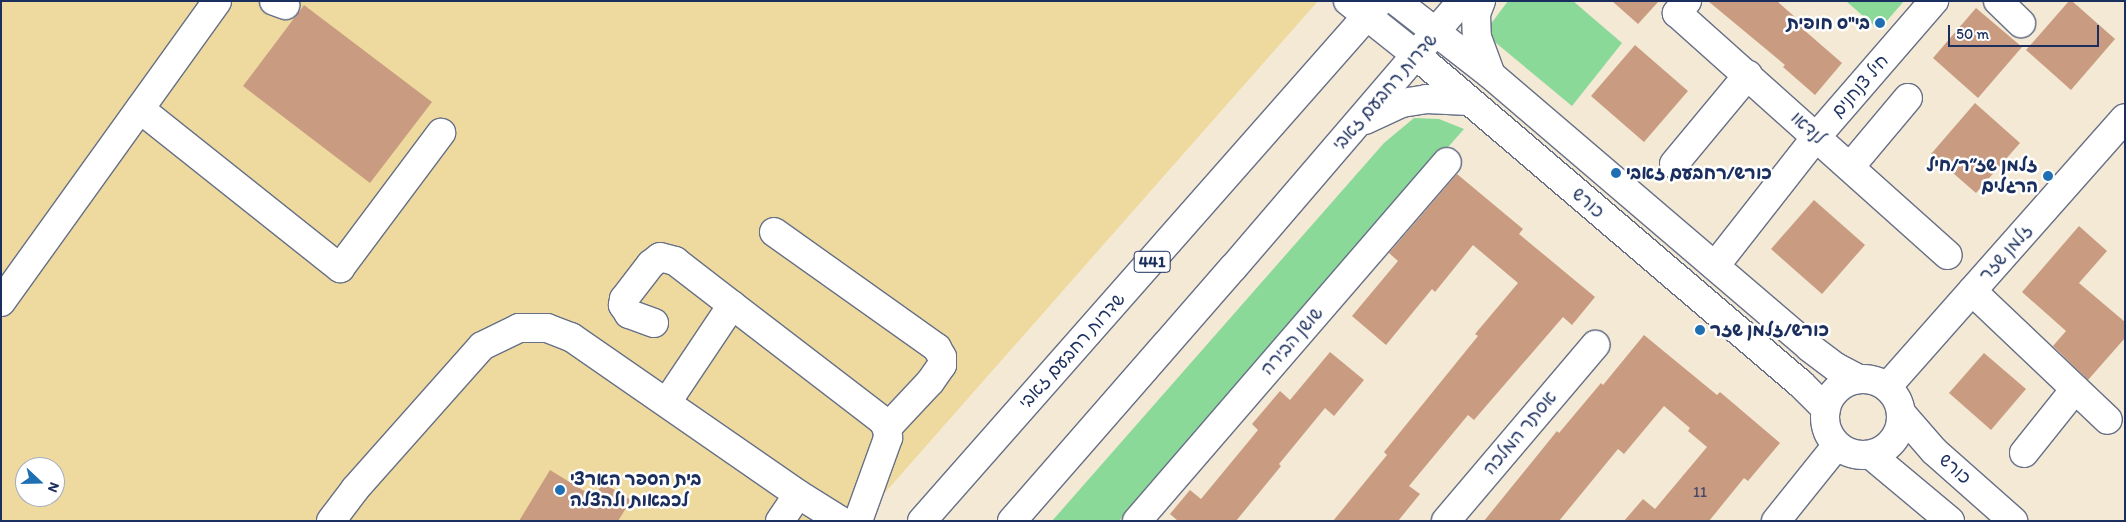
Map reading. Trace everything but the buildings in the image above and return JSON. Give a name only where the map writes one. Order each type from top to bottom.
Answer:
[{"type":"street","points":[[1,302],[217,1]]},
{"type":"street","name":"כורש","points":[[1396,1],[1491,75],[1809,347],[1836,367],[1859,379]]},
{"type":"street","name":"שדרות רחבעם זאבי","points":[[1012,521],[1462,1]]},
{"type":"street","points":[[1481,1],[1476,14],[1477,36],[1491,75]]},
{"type":"street","name":"לנדאו","points":[[1687,1],[1677,13],[1817,136],[1948,255]]},
{"type":"street","name":"חיל צנחנים","points":[[1715,266],[1817,136],[1934,1]]},
{"type":"street","points":[[1998,1],[2021,24]]},
{"type":"street","name":"כורש","points":[[1365,6],[1468,101],[1801,384],[1826,409]]},
{"type":"street","name":"שדרות רחבעם זאבי","points":[[922,521],[1365,6]]},
{"type":"street","points":[[1674,164],[1748,75]]},
{"type":"street","points":[[1357,124],[1402,103],[1426,98],[1468,101]]},
{"type":"street","points":[[1850,166],[1908,98]]},
{"type":"street","points":[[140,109],[340,268],[441,133]]},
{"type":"street","name":"זלמן שזר","points":[[1887,387],[2125,118]]},
{"type":"street","name":"שושן הבירה","points":[[1137,521],[1447,162]]},
{"type":"street","points":[[774,232],[937,348],[942,357],[942,365],[930,382],[886,428]]},
{"type":"street","points":[[654,323],[629,314],[623,305],[624,299],[651,264],[660,257],[675,261],[882,420],[888,438],[858,521]]},
{"type":"street","points":[[1972,291],[2108,420]]},
{"type":"street","points":[[667,402],[732,305]]},
{"type":"street","points":[[331,521],[355,489],[482,346],[518,328],[547,328],[571,337],[798,494],[841,521]]},
{"type":"street","name":"אסתר המלכה","points":[[1446,521],[1595,345]]},
{"type":"street","points":[[1859,379],[1879,382],[1887,387],[1896,398],[1901,413],[1901,424],[1891,444],[1882,451],[1871,455],[1853,454],[1837,445],[1827,429],[1826,409],[1830,398],[1838,388],[1848,382],[1859,379]]},
{"type":"street","points":[[2024,453],[2075,389]]},
{"type":"street","name":"כורש","points":[[1901,413],[1934,451],[2013,521]]},
{"type":"street","points":[[1776,521],[1837,445]]},
{"type":"street","points":[[1871,455],[1950,521]]},
{"type":"street","points":[[780,521],[798,494]]},
{"type":"green space","points":[[1508,1],[1573,1],[1622,43],[1572,106],[1484,33]]},
{"type":"green space","points":[[1846,1],[1904,1],[1879,30]]},
{"type":"green space","points":[[1414,118],[1439,119],[1464,129],[1119,521],[1052,521],[1384,143]]},
{"type":"sand","points":[[1,1],[1318,1],[860,521],[1,521]]},
{"type":"place","name":"בי\"ס חופית","points":[[1880,23]]},
{"type":"place","name":"כורש/רחבעם זאבי","points":[[1616,173]]},
{"type":"place","name":"זלמן שז״ר/חיל הרגלים","points":[[2048,176]]},
{"type":"place","name":"כורש/זלמן שזר","points":[[1700,330]]},
{"type":"place","name":"בית הספר הארצי לכבאות ולהצלה","points":[[560,490]]}]
